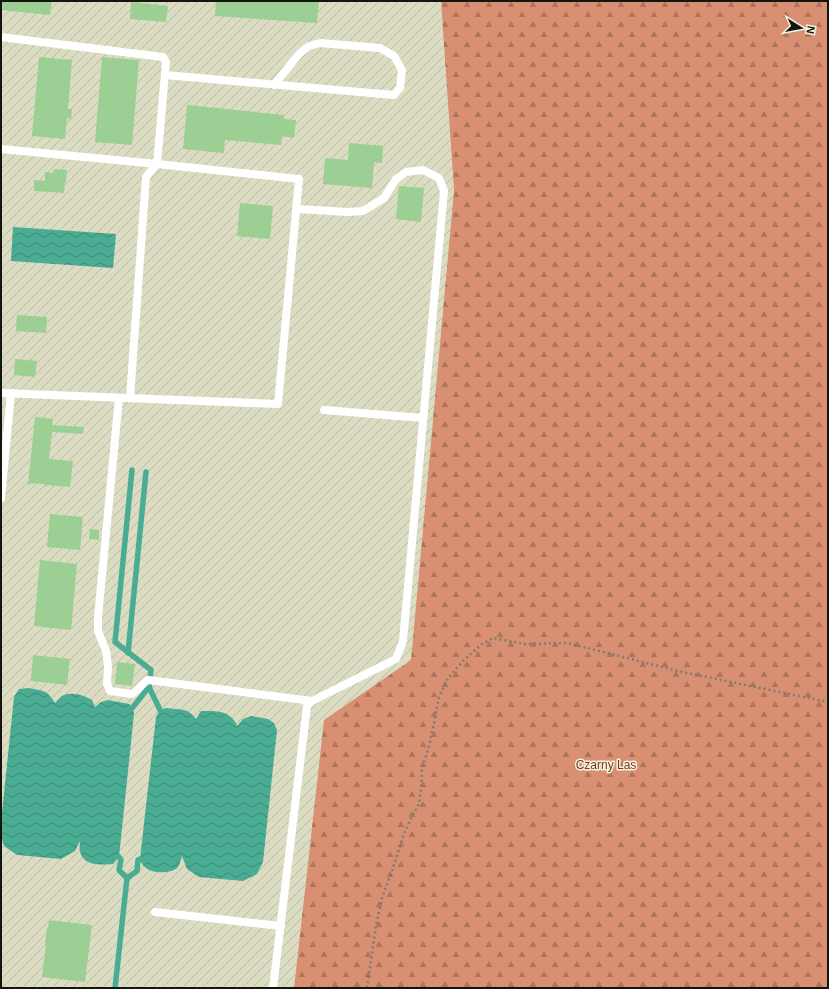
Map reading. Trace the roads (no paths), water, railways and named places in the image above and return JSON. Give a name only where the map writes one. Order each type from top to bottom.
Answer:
[{"type":"lane","points":[[1,37],[163,57],[166,62],[157,164],[146,177],[130,398]]},
{"type":"lane","points":[[165,75],[274,85],[394,95],[400,88],[402,70],[394,56],[380,48],[320,43],[309,46],[299,54],[274,85]]},
{"type":"lane","points":[[1,149],[299,179],[278,404],[1,393]]},
{"type":"lane","points":[[273,988],[307,706],[312,701],[396,659],[403,641],[444,191],[439,178],[423,170],[406,172],[396,179],[384,198],[363,211],[348,212],[296,209]]},
{"type":"lane","points":[[1,498],[11,393]]},
{"type":"lane","points":[[119,398],[98,617],[98,631],[106,650],[108,666],[107,684],[110,691],[132,694],[138,690],[144,682],[150,680],[312,701]]},
{"type":"lane","points":[[324,410],[423,418]]},
{"type":"lane","points":[[155,912],[281,926]]},
{"type":"water","points":[[13,227],[116,234],[113,268],[11,261]]},
{"type":"water","points":[[29,688],[47,693],[55,703],[62,696],[73,694],[81,695],[92,700],[95,707],[101,702],[108,700],[129,704],[133,707],[134,714],[119,857],[113,864],[93,864],[84,860],[80,850],[80,841],[75,851],[61,859],[17,855],[4,846],[1,836],[1,822],[14,697],[19,689]]},
{"type":"water","points":[[166,708],[190,712],[196,719],[201,711],[222,712],[229,715],[237,726],[243,719],[251,716],[268,719],[274,723],[277,730],[263,862],[257,874],[243,881],[199,877],[187,869],[182,856],[178,867],[167,872],[152,871],[141,862],[140,859],[156,717],[160,710]]},
{"type":"waterway","points":[[132,470],[115,642],[151,670],[149,687],[160,710]]},
{"type":"waterway","points":[[128,653],[146,472]]},
{"type":"waterway","points":[[133,707],[149,687]]},
{"type":"waterway","points":[[119,857],[121,860],[119,870],[127,878]]},
{"type":"waterway","points":[[115,988],[127,878],[137,871],[138,860],[140,859]]},
{"type":"park label","name":"Czarny Las","points":[[606,765]]}]
